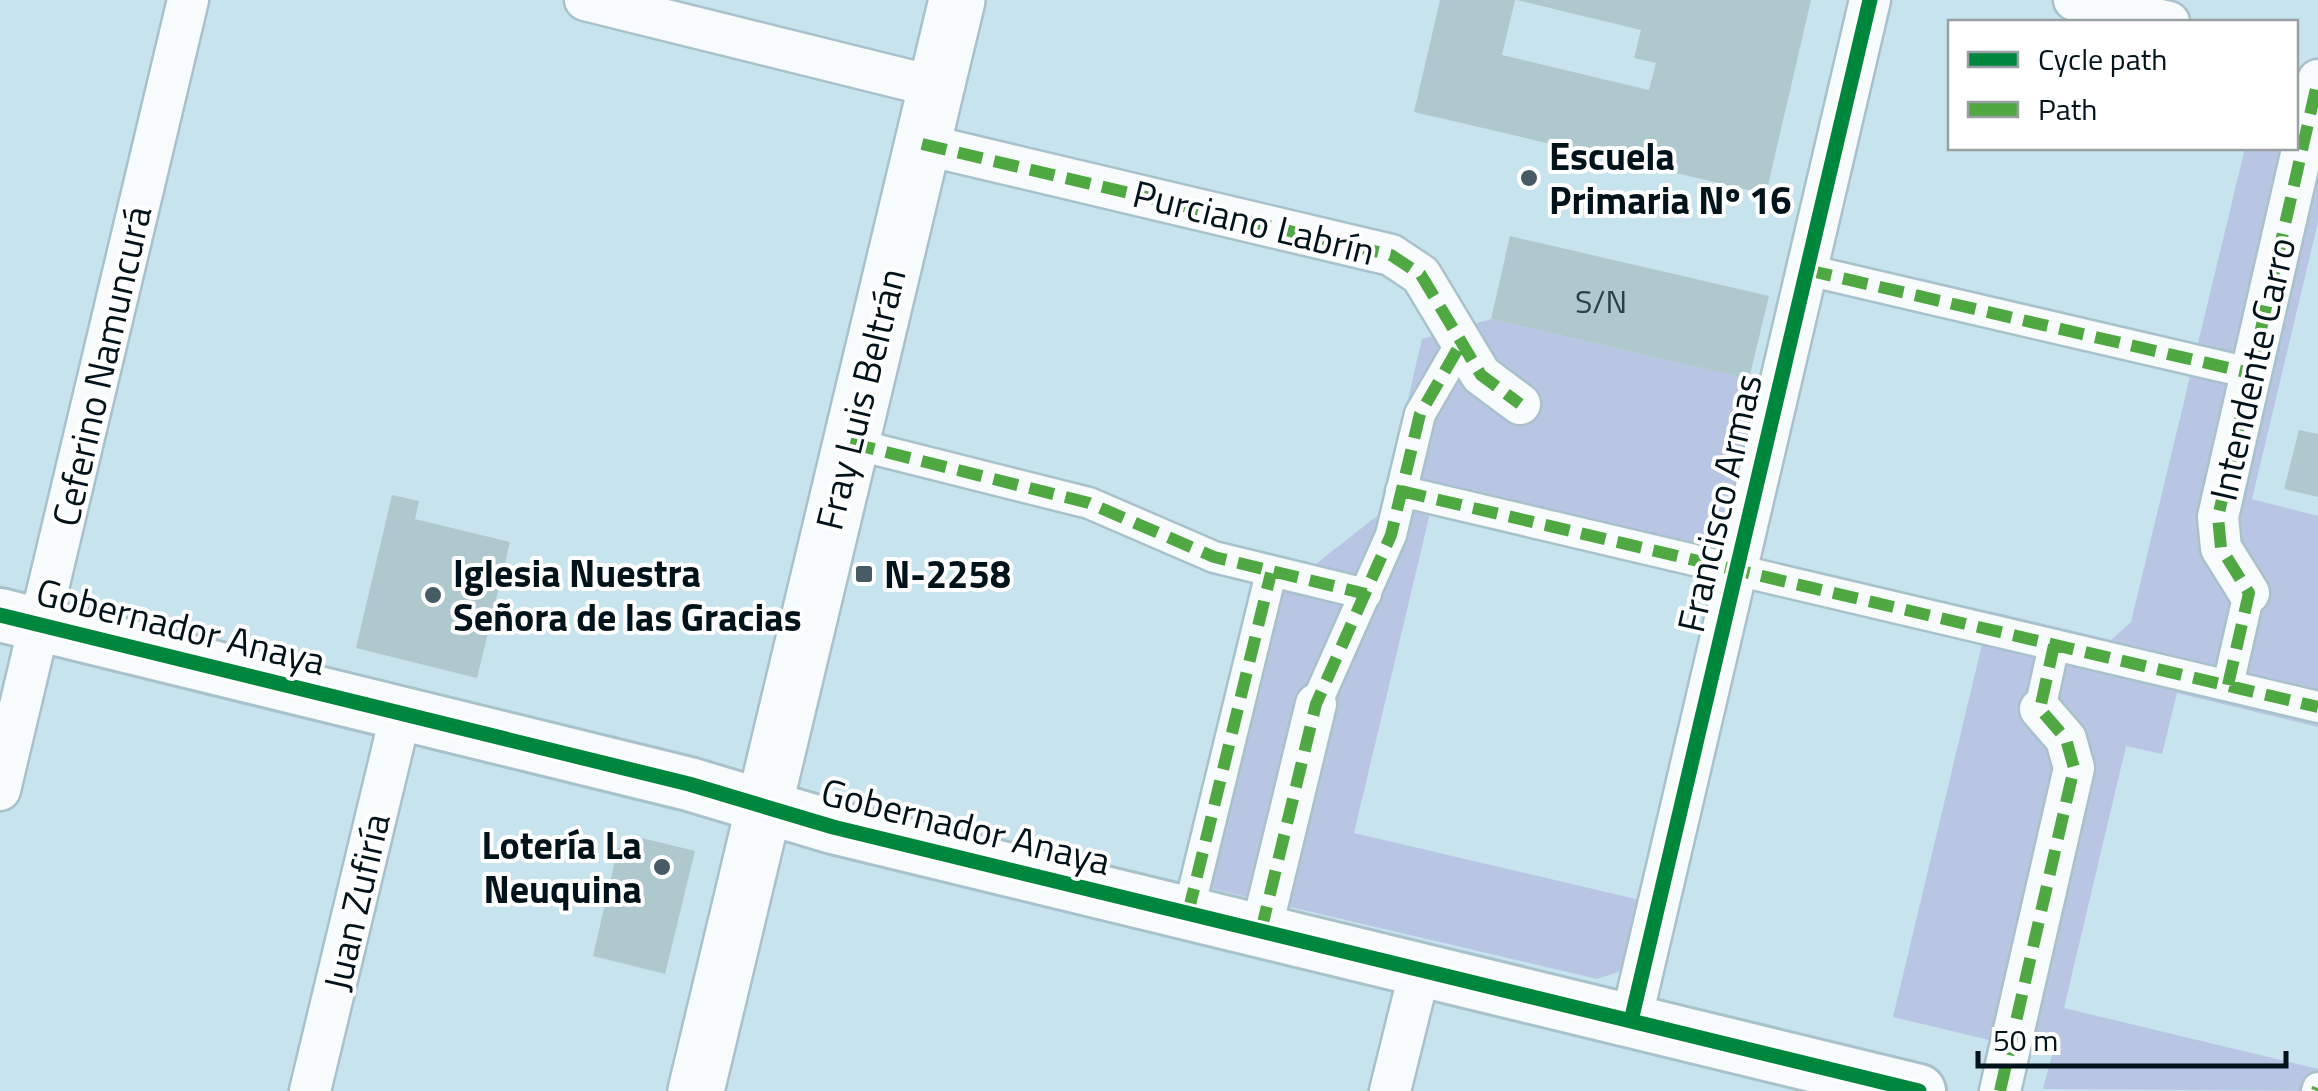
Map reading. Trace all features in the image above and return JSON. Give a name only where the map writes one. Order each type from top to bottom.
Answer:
[{"type":"main road","name":"Fray Luis Beltrán","points":[[696,1091],[957,0]]},
{"type":"street","name":"Ceferino Namuncurá","points":[[0,790],[20,620],[188,0]]},
{"type":"street","points":[[586,0],[936,87]]},
{"type":"street","name":"Francisco Armas","points":[[1631,1021],[1870,0]]},
{"type":"street","points":[[2074,0],[2160,20]]},
{"type":"street","name":"Intendente Carro","points":[[2249,593],[2217,534],[2318,80]]},
{"type":"street","name":"Purciano Labrín","points":[[922,144],[1391,254],[1421,275],[1481,375],[1520,404]]},
{"type":"street","points":[[1807,270],[2250,373]]},
{"type":"street","points":[[1261,931],[1316,704],[1391,535],[1424,402],[1460,345]]},
{"type":"street","points":[[850,443],[1089,503],[1214,557],[1366,594]]},
{"type":"street","points":[[1402,490],[2318,706]]},
{"type":"street","points":[[1188,914],[1271,573]]},
{"type":"street","points":[[2228,685],[2249,593]]},
{"type":"street","name":"Gobernador Anaya","points":[[20,620],[401,713],[762,806],[832,828],[1919,1091]]},
{"type":"street","points":[[2000,1091],[2074,768],[2066,738],[2040,709],[2054,645]]},
{"type":"street","name":"Juan Zufiría","points":[[310,1091],[401,713]]},
{"type":"street","points":[[1390,1091],[1420,970]]},
{"type":"shaded area","points":[[2318,125],[2318,222],[2252,499],[2318,516],[2318,727],[2177,693],[2162,754],[2126,746],[2064,1008],[2318,1069],[2318,1091],[2043,1089],[2052,1055],[1893,1017],[1990,611],[2111,640],[2131,622],[2245,150],[2298,150]]},
{"type":"shaded area","points":[[1491,319],[1763,382],[1717,579],[1430,513],[1354,833],[1640,900],[1624,964],[1618,972],[1597,979],[1184,882],[1252,614],[1382,512],[1422,339]]},
{"type":"building","points":[[1440,0],[1515,0],[1502,55],[1649,90],[1656,63],[1634,58],[1641,30],[1517,0],[1811,0],[1766,194],[1414,112]]},
{"type":"building","points":[[1510,236],[1769,296],[1749,379],[1491,319]]},
{"type":"building","points":[[2299,430],[2318,434],[2318,497],[2284,489]]},
{"type":"building","name":"Iglesia Nuestra Señora de las Gracias","points":[[392,495],[419,501],[415,519],[510,542],[477,678],[356,648]]},
{"type":"building","points":[[642,838],[695,851],[665,974],[593,956],[618,848],[639,853]]},
{"type":"marked path","points":[[2228,685],[2249,593],[2221,548],[2218,517],[2318,80]]},
{"type":"marked path","points":[[922,144],[1391,255],[1421,275],[1481,375],[1520,404]]},
{"type":"marked path","points":[[1807,270],[2250,373]]},
{"type":"marked path","points":[[1261,931],[1316,704],[1391,535],[1420,414],[1460,345]]},
{"type":"marked path","points":[[850,443],[1089,503],[1214,557],[1366,594]]},
{"type":"marked path","points":[[1401,491],[2318,707]]},
{"type":"marked path","points":[[1188,913],[1271,573]]},
{"type":"marked path","points":[[2000,1091],[2074,768],[2066,739],[2040,709],[2054,645]]},
{"type":"cycle path","points":[[1631,1021],[1870,0]]},
{"type":"cycle path","points":[[0,615],[689,784],[833,827],[1919,1091]]},
{"type":"place","name":"Escuela Primaria Nº 16","points":[[1529,178]]},
{"type":"place","name":"N-2258","points":[[864,574]]},
{"type":"place","name":"Iglesia Nuestra Señora de las Gracias","points":[[433,595]]},
{"type":"place","name":"Lotería La Neuquina","points":[[662,867]]}]
